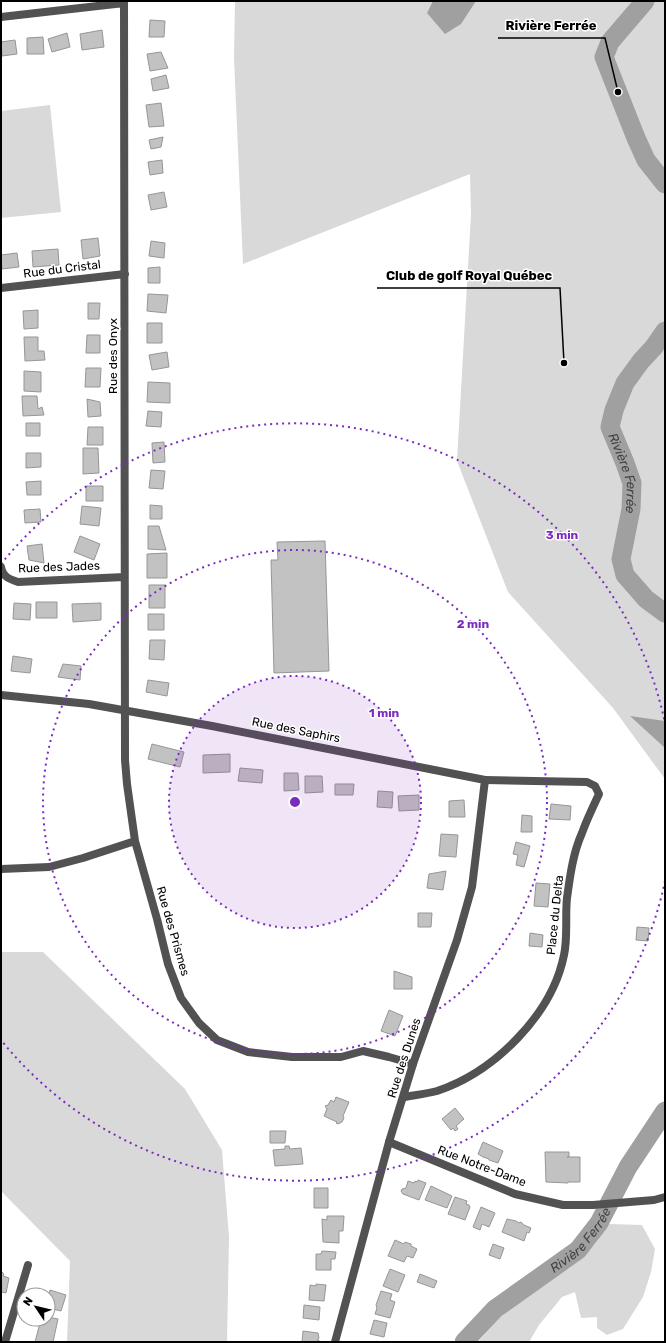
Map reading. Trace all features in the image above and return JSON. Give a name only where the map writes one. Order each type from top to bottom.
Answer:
[{"type":"street","points":[[1,18],[124,2]]},
{"type":"street","name":"Rue des Onyx","points":[[124,2],[124,710]]},
{"type":"street","name":"Rue du Cristal","points":[[1,288],[125,274]]},
{"type":"street","name":"Rue des Jades","points":[[1,567],[2,572],[7,579],[18,582],[124,577]]},
{"type":"street","name":"Rue des Saphirs","points":[[1,695],[89,704],[124,710],[219,727],[485,780],[587,782]]},
{"type":"street","name":"Rue des Prismes","points":[[124,710],[125,760],[135,841],[168,964],[181,998],[199,1023],[217,1040],[248,1052],[299,1057],[341,1057],[363,1051],[413,1064]]},
{"type":"street","name":"Rue des Dunes","points":[[335,1342],[389,1142],[413,1064],[457,940],[472,887],[485,780]]},
{"type":"street","name":"Place du Delta","points":[[404,1097],[436,1091],[457,1083],[490,1063],[524,1033],[551,994],[564,955],[567,897],[574,856],[581,833],[599,794],[595,786],[587,782]]},
{"type":"street","points":[[1,869],[49,867],[84,858],[135,841]]},
{"type":"street","name":"Rue Notre-Dame","points":[[389,1142],[515,1194],[563,1205],[593,1205],[654,1200],[665,1197]]},
{"type":"street","points":[[5,1342],[28,1264]]},
{"type":"shaded area","points":[[235,1],[665,1],[665,779],[613,708],[508,592],[457,461],[471,214],[470,174],[243,264],[234,58]]},
{"type":"shaded area","points":[[433,1],[476,1],[461,24],[445,34],[427,13]]},
{"type":"shaded area","points":[[50,105],[61,212],[1,218],[1,111]]},
{"type":"shaded area","points":[[630,716],[665,721],[665,748]]},
{"type":"shaded area","points":[[1,952],[43,952],[185,1089],[222,1150],[229,1237],[227,1342],[67,1342],[70,1261],[1,1191]]},
{"type":"shaded area","points":[[608,1224],[642,1225],[655,1249],[651,1272],[643,1297],[623,1329],[607,1335],[597,1328],[597,1317],[581,1318],[575,1292],[562,1297],[539,1325],[529,1342],[478,1342],[498,1319],[539,1285],[577,1260],[595,1244]]},
{"type":"building","points":[[150,20],[165,21],[164,37],[149,37]]},
{"type":"building","points":[[102,30],[104,47],[82,50],[80,34]]},
{"type":"building","points":[[67,33],[70,47],[52,52],[48,39]]},
{"type":"building","points":[[43,37],[44,54],[27,54],[27,38]]},
{"type":"building","points":[[15,40],[17,54],[2,56],[1,42]]},
{"type":"building","points":[[161,52],[168,68],[150,71],[147,54]]},
{"type":"building","points":[[166,75],[169,88],[153,91],[151,79]]},
{"type":"building","points":[[161,103],[164,126],[149,127],[146,105]]},
{"type":"building","points":[[163,137],[161,147],[151,149],[149,140]]},
{"type":"building","points":[[162,160],[163,173],[150,175],[148,162]]},
{"type":"building","points":[[164,192],[167,207],[151,210],[148,195]]},
{"type":"building","points":[[98,238],[100,256],[83,259],[81,240]]},
{"type":"building","points":[[151,241],[165,243],[164,258],[149,256]]},
{"type":"building","points":[[58,249],[59,265],[33,267],[32,251]]},
{"type":"building","points":[[17,253],[19,267],[2,269],[1,255]]},
{"type":"building","points":[[160,267],[160,283],[148,283],[148,268]]},
{"type":"building","points":[[148,294],[168,295],[166,313],[147,311]]},
{"type":"building","points":[[88,303],[100,303],[99,319],[88,319]]},
{"type":"building","points":[[38,310],[38,328],[24,329],[23,311]]},
{"type":"building","points":[[147,323],[162,323],[162,343],[147,343]]},
{"type":"building","points":[[87,335],[100,335],[100,353],[86,353]]},
{"type":"building","points":[[24,337],[38,337],[38,351],[44,351],[45,360],[25,361]]},
{"type":"building","points":[[167,352],[169,367],[152,370],[149,355]]},
{"type":"building","points":[[86,368],[101,368],[100,387],[85,387]]},
{"type":"building","points":[[24,371],[41,372],[41,392],[24,391]]},
{"type":"building","points":[[148,382],[170,383],[170,403],[147,402]]},
{"type":"building","points":[[22,396],[37,396],[38,409],[42,407],[44,415],[23,416]]},
{"type":"building","points":[[87,399],[100,402],[101,416],[88,417]]},
{"type":"building","points":[[148,411],[162,412],[161,427],[146,426]]},
{"type":"building","points":[[26,423],[40,423],[40,436],[26,436]]},
{"type":"building","points":[[88,427],[103,427],[103,445],[87,445]]},
{"type":"building","points":[[164,442],[165,462],[153,463],[152,443]]},
{"type":"building","points":[[83,448],[98,448],[99,473],[83,474]]},
{"type":"building","points":[[26,453],[41,453],[41,467],[26,468]]},
{"type":"building","points":[[151,470],[165,471],[163,489],[149,488]]},
{"type":"building","points":[[41,481],[41,495],[27,495],[26,482]]},
{"type":"building","points":[[86,486],[103,486],[103,501],[86,501]]},
{"type":"building","points":[[150,505],[162,506],[162,519],[150,519]]},
{"type":"building","points":[[82,506],[101,508],[99,526],[80,524]]},
{"type":"building","points":[[40,509],[41,522],[25,523],[24,510]]},
{"type":"building","points":[[148,526],[159,526],[166,550],[148,549]]},
{"type":"building","points":[[80,536],[100,544],[94,560],[74,552]]},
{"type":"building","points":[[325,541],[329,671],[274,673],[271,560],[278,560],[277,542]]},
{"type":"building","points":[[42,544],[44,563],[29,560],[27,546]]},
{"type":"building","points":[[167,553],[167,578],[147,578],[147,554]]},
{"type":"building","points":[[149,585],[165,585],[165,608],[149,608]]},
{"type":"building","points":[[36,602],[57,602],[57,618],[36,618]]},
{"type":"building","points":[[14,603],[31,604],[30,620],[13,619]]},
{"type":"building","points":[[101,603],[101,620],[73,622],[72,604]]},
{"type":"building","points":[[148,614],[164,614],[164,630],[148,630]]},
{"type":"building","points":[[150,640],[165,640],[164,660],[149,659]]},
{"type":"building","points":[[13,656],[32,659],[30,673],[11,671]]},
{"type":"building","points":[[63,664],[81,666],[80,680],[58,677]]},
{"type":"building","points":[[148,680],[169,683],[167,696],[146,692]]},
{"type":"building","points":[[152,744],[184,752],[180,767],[148,759]]},
{"type":"building","points":[[230,754],[230,772],[203,773],[203,755]]},
{"type":"building","points":[[240,768],[263,770],[262,783],[238,781]]},
{"type":"building","points":[[284,773],[298,773],[299,790],[284,791]]},
{"type":"building","points":[[305,776],[322,776],[323,792],[305,793]]},
{"type":"building","points":[[335,784],[354,784],[353,795],[335,795]]},
{"type":"building","points":[[378,791],[393,792],[392,808],[377,807]]},
{"type":"building","points":[[419,795],[419,810],[399,811],[398,796]]},
{"type":"building","points":[[464,800],[465,817],[449,817],[449,801]]},
{"type":"building","points":[[551,804],[571,806],[570,820],[549,819]]},
{"type":"building","points":[[522,815],[532,816],[532,832],[521,832]]},
{"type":"building","points":[[441,834],[458,835],[456,857],[439,856]]},
{"type":"building","points":[[516,842],[530,846],[524,867],[516,865],[518,855],[513,854]]},
{"type":"building","points":[[446,871],[443,890],[427,888],[429,874]]},
{"type":"building","points":[[536,883],[550,884],[548,907],[534,906]]},
{"type":"building","points":[[418,913],[432,913],[431,927],[418,927]]},
{"type":"building","points":[[637,927],[649,928],[648,941],[636,940]]},
{"type":"building","points":[[530,933],[543,935],[542,947],[529,946]]},
{"type":"building","points":[[394,971],[412,977],[412,989],[394,989]]},
{"type":"building","points":[[389,1010],[403,1016],[395,1036],[381,1031]]},
{"type":"building","points":[[336,1097],[349,1102],[342,1122],[338,1124],[336,1123],[337,1122],[324,1116],[327,1109],[325,1106],[328,1105],[331,1100],[334,1102]]},
{"type":"building","points":[[455,1108],[464,1119],[456,1126],[458,1129],[455,1131],[453,1128],[451,1130],[442,1119]]},
{"type":"building","points":[[270,1131],[286,1131],[285,1143],[270,1143]]},
{"type":"building","points":[[483,1142],[503,1151],[498,1163],[478,1154]]},
{"type":"building","points":[[285,1146],[289,1146],[290,1149],[301,1148],[303,1164],[275,1166],[273,1150],[285,1149]]},
{"type":"building","points":[[545,1152],[569,1152],[569,1157],[580,1157],[580,1182],[546,1182]]},
{"type":"building","points":[[418,1180],[426,1183],[419,1200],[403,1194],[401,1191],[402,1189],[406,1188],[408,1181],[414,1183]]},
{"type":"building","points":[[431,1186],[452,1196],[447,1208],[425,1200]]},
{"type":"building","points":[[314,1188],[328,1188],[328,1208],[314,1208]]},
{"type":"building","points":[[455,1197],[467,1201],[466,1204],[470,1207],[465,1220],[448,1214]]},
{"type":"building","points":[[481,1207],[495,1213],[489,1227],[482,1224],[480,1230],[473,1227]]},
{"type":"building","points":[[327,1216],[344,1216],[343,1231],[339,1231],[339,1243],[323,1242],[322,1219],[327,1220]]},
{"type":"building","points":[[507,1219],[519,1223],[521,1222],[531,1228],[529,1233],[527,1232],[524,1241],[502,1232]]},
{"type":"building","points":[[395,1240],[404,1244],[405,1242],[411,1244],[411,1246],[417,1249],[413,1258],[407,1256],[404,1262],[388,1256]]},
{"type":"building","points":[[493,1244],[504,1248],[500,1259],[489,1255]]},
{"type":"building","points":[[322,1251],[336,1252],[335,1259],[331,1259],[331,1270],[316,1270],[316,1254],[321,1254]]},
{"type":"building","points":[[390,1269],[405,1275],[398,1292],[383,1286]]},
{"type":"building","points":[[1,1271],[4,1274],[3,1276],[9,1278],[6,1293],[1,1292]]},
{"type":"building","points":[[420,1274],[437,1281],[434,1288],[417,1282]]},
{"type":"building","points":[[316,1284],[326,1285],[324,1301],[309,1300],[310,1285],[316,1286]]},
{"type":"building","points":[[381,1291],[392,1294],[390,1300],[395,1302],[390,1318],[375,1314],[377,1308],[376,1305]]},
{"type":"building","points":[[56,1292],[66,1295],[61,1311],[56,1310]]},
{"type":"building","points":[[304,1305],[320,1307],[319,1320],[303,1318]]},
{"type":"building","points":[[56,1319],[58,1319],[53,1342],[35,1342],[39,1327],[56,1327]]},
{"type":"building","points":[[374,1320],[387,1323],[384,1337],[370,1334]]},
{"type":"building","points":[[303,1331],[318,1333],[319,1338],[317,1340],[319,1340],[319,1342],[302,1342]]},
{"type":"waterway","name":"Rivière Ferrée","points":[[645,1],[610,42],[604,57],[646,160],[665,184]]},
{"type":"waterway","name":"Rivière Ferrée","points":[[665,331],[625,383],[614,410],[610,427],[632,483],[631,509],[621,559],[625,575],[646,599],[665,613]]},
{"type":"waterway","name":"Rivière Ferrée","points":[[464,1342],[495,1309],[578,1250],[599,1223],[628,1167],[665,1111]]},
{"type":"place","name":"Rivière Ferrée","points":[[618,92]]},
{"type":"place","name":"Club de golf Royal Québec","points":[[564,363]]}]
